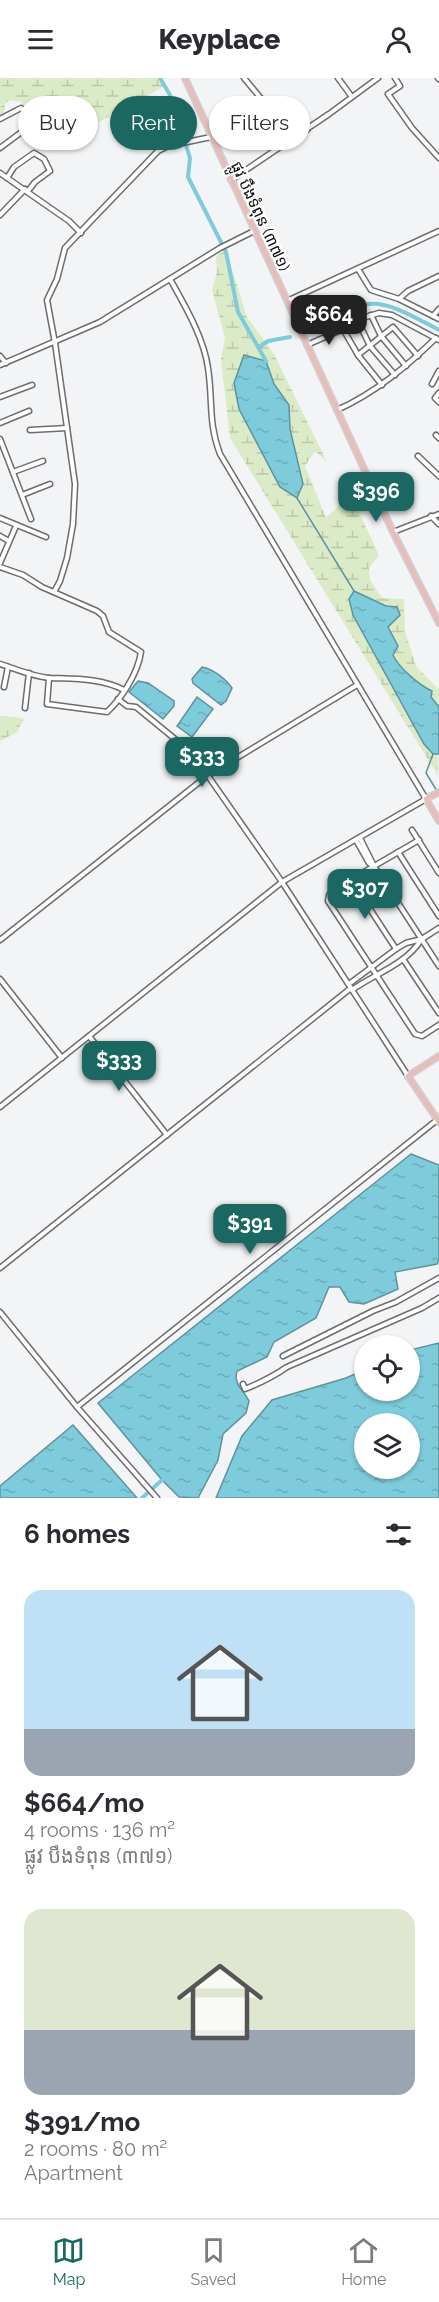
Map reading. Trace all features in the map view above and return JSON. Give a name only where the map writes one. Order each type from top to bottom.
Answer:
[{"type":"main road","name":"ផ្លូវ បឹងទំពុន (៣៧១)","points":[[185,78],[209,130]]},
{"type":"main road","name":"ផ្លូវ បឹងទំពុន (៣៧១)","points":[[218,150],[393,532],[439,623]]},
{"type":"main road","points":[[439,792],[426,799],[439,821]]},
{"type":"main road","points":[[438,1121],[408,1076],[439,1056]]},
{"type":"street","points":[[244,78],[259,96]]},
{"type":"street","points":[[338,78],[352,97]]},
{"type":"street","points":[[368,78],[371,83]]},
{"type":"street","points":[[310,127],[378,78]]},
{"type":"street","points":[[394,78],[400,86],[388,94],[412,128],[439,158]]},
{"type":"street","points":[[0,119],[21,108],[35,122],[0,148]]},
{"type":"street","points":[[54,592],[67,558],[73,524],[75,484],[47,300],[57,279],[63,251],[155,154],[163,148],[178,143],[209,137]]},
{"type":"street","points":[[231,180],[276,150]]},
{"type":"street","points":[[0,214],[50,170],[44,159],[35,154],[14,167],[8,178]]},
{"type":"street","points":[[0,173],[69,221],[81,233]]},
{"type":"street","points":[[0,365],[100,322],[219,248],[254,231]]},
{"type":"street","points":[[287,302],[439,231]]},
{"type":"street","points":[[358,269],[370,290],[399,299],[439,319]]},
{"type":"street","points":[[399,299],[408,291],[439,276]]},
{"type":"street","points":[[0,1107],[282,882],[426,799],[220,454],[212,428],[208,366],[195,329],[170,279]]},
{"type":"street","points":[[433,316],[439,309]]},
{"type":"street","points":[[307,345],[343,328],[346,323],[379,313],[392,315],[438,339],[382,385],[362,399],[337,411]]},
{"type":"street","points":[[371,315],[381,336],[406,366]]},
{"type":"street","points":[[357,319],[370,346],[394,375]]},
{"type":"street","points":[[357,355],[391,327],[418,356]]},
{"type":"street","points":[[343,328],[357,355],[382,385]]},
{"type":"street","points":[[0,356],[6,363]]},
{"type":"street","points":[[432,384],[439,371]]},
{"type":"street","points":[[0,397],[32,385]]},
{"type":"street","points":[[439,393],[435,398],[439,402]]},
{"type":"street","points":[[0,423],[29,411]]},
{"type":"street","points":[[30,430],[67,428]]},
{"type":"street","points":[[0,439],[31,519]]},
{"type":"street","points":[[418,456],[439,476]]},
{"type":"street","points":[[13,472],[43,461]]},
{"type":"street","points":[[22,495],[50,484]]},
{"type":"street","points":[[393,532],[439,514]]},
{"type":"street","points":[[430,516],[439,524]]},
{"type":"street","points":[[0,518],[46,537]]},
{"type":"street","points":[[16,526],[0,565],[97,610],[103,616],[109,632],[141,652],[136,669],[124,690],[105,713],[47,704],[49,678]]},
{"type":"street","points":[[0,536],[9,541]]},
{"type":"street","points":[[0,664],[49,678],[84,679],[124,690]]},
{"type":"street","points":[[4,687],[8,667]]},
{"type":"street","points":[[25,708],[29,673]]},
{"type":"street","points":[[0,940],[207,776],[357,685]]},
{"type":"street","points":[[118,699],[127,706],[136,707],[192,753],[282,882],[408,1076]]},
{"type":"street","points":[[412,830],[439,873]]},
{"type":"street","points":[[358,839],[439,966]]},
{"type":"street","points":[[419,840],[333,890],[328,901],[415,1034],[422,1036],[439,1025]]},
{"type":"street","points":[[398,852],[439,916]]},
{"type":"street","points":[[351,880],[396,949]]},
{"type":"street","points":[[0,1268],[396,949],[406,943],[422,939],[439,928]]},
{"type":"street","points":[[350,987],[403,959],[413,952],[422,939]]},
{"type":"street","points":[[403,959],[439,1013]]},
{"type":"street","points":[[360,977],[363,982]]},
{"type":"street","points":[[0,979],[62,1058]]},
{"type":"street","points":[[89,1036],[167,1135]]},
{"type":"street","points":[[77,1407],[438,1121]]},
{"type":"street","points":[[283,1356],[396,1302],[439,1278]]},
{"type":"street","points":[[243,1384],[245,1389],[252,1387],[288,1367],[422,1308],[439,1298]]},
{"type":"street","points":[[0,1312],[77,1407],[157,1498]]},
{"type":"green space","points":[[0,78],[161,78],[165,86],[147,96],[110,96],[110,116],[98,123],[98,96],[18,96],[18,101],[10,100],[5,104],[4,113],[0,116]]},
{"type":"green space","points":[[226,250],[247,317],[274,354],[327,462],[315,451],[305,466],[326,518],[342,503],[347,511],[356,506],[379,555],[369,568],[370,580],[382,598],[404,599],[405,631],[416,666],[439,690],[438,776],[230,438],[221,359],[225,338],[212,290],[217,272],[216,256]]},
{"type":"green space","points":[[0,716],[24,718],[17,732],[0,741]]},
{"type":"water","points":[[244,355],[266,361],[274,384],[289,405],[290,429],[303,484],[297,498],[280,487],[239,409],[234,383]]},
{"type":"water","points":[[354,591],[386,606],[397,607],[400,615],[388,627],[398,646],[393,655],[410,676],[432,691],[431,697],[439,707],[439,754],[433,754],[424,744],[353,615],[349,599]]},
{"type":"water","points":[[202,667],[219,675],[232,688],[226,701],[221,705],[193,683],[192,679]]},
{"type":"water","points":[[138,681],[148,683],[174,701],[174,706],[163,719],[129,692]]},
{"type":"water","points":[[197,697],[213,709],[192,737],[177,726]]},
{"type":"water","points":[[411,1154],[439,1165],[439,1259],[437,1264],[395,1272],[398,1289],[364,1304],[349,1302],[340,1287],[329,1287],[316,1318],[274,1342],[267,1357],[237,1371],[237,1383],[249,1401],[246,1413],[223,1434],[218,1460],[198,1498],[179,1497],[98,1403]]},
{"type":"water","points":[[439,1343],[439,1498],[216,1498],[242,1436],[272,1400],[354,1374],[354,1401],[420,1401],[420,1348]]},
{"type":"water","points":[[73,1425],[137,1498],[0,1498],[0,1486]]},
{"type":"waterway","points":[[160,78],[170,95],[190,158],[188,177],[226,252],[238,312],[266,361]]},
{"type":"waterway","points":[[320,322],[356,307],[378,304],[405,312],[439,330]]},
{"type":"waterway","points":[[259,347],[268,341],[290,337]]},
{"type":"waterway","points":[[297,498],[354,591]]},
{"type":"waterway","points":[[433,754],[426,773],[437,791]]},
{"type":"waterway","points":[[142,1498],[162,1480]]}]
